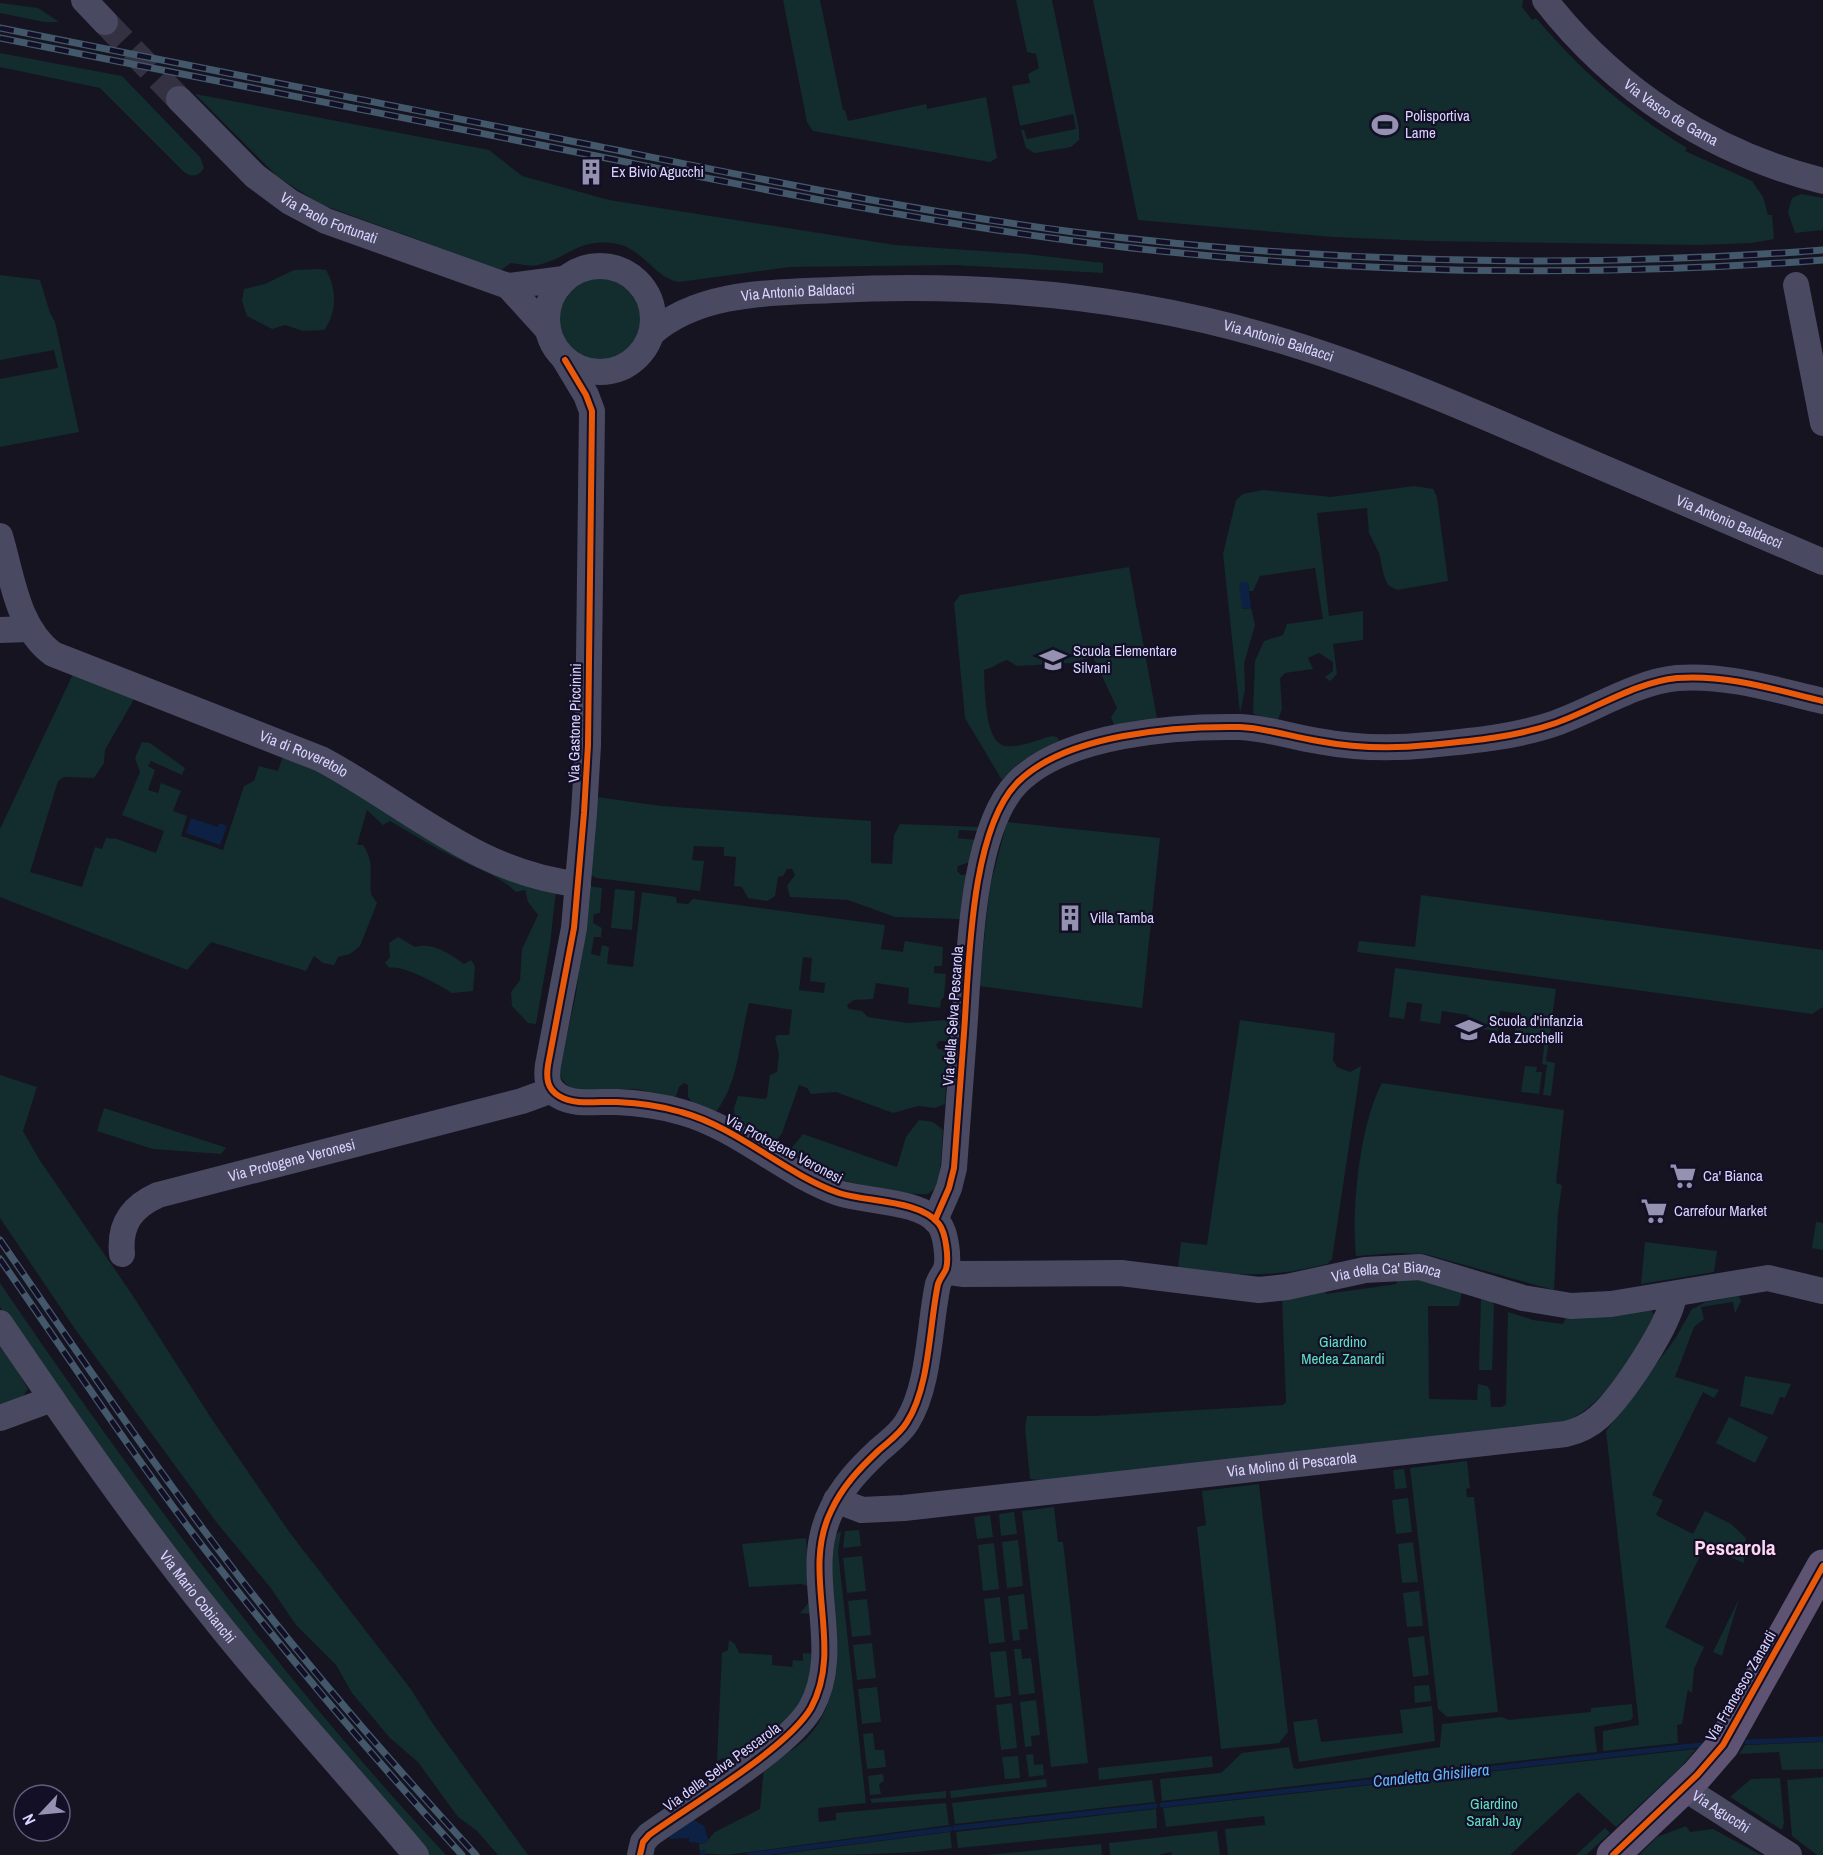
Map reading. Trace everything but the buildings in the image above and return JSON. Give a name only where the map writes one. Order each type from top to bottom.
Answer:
[{"type":"main road","name":"Via Francesco Zanardi","points":[[1612,1855],[1684,1788],[1715,1755],[1732,1731],[1823,1566]]},
{"type":"street","points":[[84,0],[105,22]]},
{"type":"street","name":"Via Vasco de Gama","points":[[1545,0],[1601,62],[1670,116],[1737,152],[1823,181]]},
{"type":"street","name":"Via Paolo Fortunati","points":[[179,99],[244,166],[301,208],[339,226],[508,286],[564,279]]},
{"type":"street","points":[[602,266],[630,275],[644,290],[653,316],[651,334],[639,355],[621,368],[597,372],[580,369],[565,360],[554,347],[548,330],[549,302],[564,279],[587,267],[602,266]]},
{"type":"street","points":[[1796,285],[1823,423]]},
{"type":"street","name":"Via Paolo Fortunati","points":[[508,286],[548,330]]},
{"type":"street","name":"Via Antonio Baldacci","points":[[644,290],[670,300],[697,305],[812,291],[933,288],[1036,294],[1172,314],[1260,334],[1361,367],[1446,400],[1823,562]]},
{"type":"street","name":"Via Antonio Baldacci","points":[[651,334],[676,315],[697,305]]},
{"type":"street","name":"Via Gastone Piccinini","points":[[552,1090],[547,1082],[547,1071],[570,957],[588,745],[592,411],[586,395],[565,360]]},
{"type":"street","name":"Via Gastone Piccinini","points":[[592,411],[602,390],[621,368]]},
{"type":"street","name":"Via di Roveretolo","points":[[0,536],[29,629],[42,646],[69,663],[321,759],[353,776],[443,837],[476,854],[544,877],[578,884]]},
{"type":"street","points":[[0,630],[29,629]]},
{"type":"street","name":"Via della Selva Pescarola","points":[[640,1855],[643,1842],[649,1835],[786,1737],[811,1707],[820,1686],[825,1662],[820,1547],[826,1523],[836,1500],[851,1478],[900,1431],[910,1416],[921,1384],[938,1284],[947,1268],[945,1238],[935,1220],[949,1188],[954,1168],[971,941],[985,851],[1003,802],[1014,786],[1038,766],[1093,744],[1150,731],[1247,728],[1338,745],[1383,748],[1473,739],[1548,726],[1648,685],[1682,678],[1730,681],[1823,702]]},
{"type":"street","name":"Via Protogene Veronesi","points":[[122,1254],[123,1227],[138,1207],[158,1195],[522,1101],[552,1090],[560,1097],[573,1101],[629,1103],[682,1112],[733,1134],[829,1189],[855,1197],[909,1207],[935,1220]]},
{"type":"street","name":"Via della Ca' Bianca","points":[[947,1268],[955,1274],[962,1275],[1132,1274],[1259,1290],[1287,1287],[1365,1270],[1413,1267],[1445,1273],[1523,1298],[1563,1306],[1605,1305],[1768,1278],[1823,1291]]},
{"type":"street","name":"Via Molino di Pescarola","points":[[836,1500],[862,1510],[904,1509],[1566,1434],[1588,1425],[1606,1410],[1662,1332],[1670,1314],[1674,1294]]},
{"type":"street","name":"Via Mario Cobianchi","points":[[0,1323],[114,1488],[212,1617],[291,1713],[416,1855]]},
{"type":"street","points":[[0,1418],[52,1399]]},
{"type":"street","name":"Via Agucchi","points":[[1684,1788],[1789,1855]]},
{"type":"green space","points":[[783,0],[820,0],[843,110],[845,110],[848,121],[926,104],[927,109],[986,97],[997,158],[990,162],[813,131],[807,122]]},
{"type":"green space","points":[[1016,0],[1052,0],[1079,130],[1079,140],[1071,147],[1035,153],[1026,148],[1021,130],[1024,130],[1027,139],[1076,129],[1073,114],[1020,126],[1012,86],[1030,83],[1028,74],[1039,68],[1036,54],[1027,52]]},
{"type":"green space","name":"Polisportiva Lame","points":[[1093,0],[1523,0],[1522,7],[1532,20],[1536,18],[1570,56],[1625,105],[1687,148],[1685,151],[1752,181],[1763,197],[1768,215],[1772,215],[1774,239],[1752,243],[1700,245],[1428,241],[1333,237],[1138,220]]},
{"type":"green space","points":[[0,3],[38,8],[59,22],[44,22],[0,13]]},
{"type":"green space","points":[[0,53],[122,76],[200,157],[204,168],[195,175],[184,172],[100,88],[0,67]]},
{"type":"green space","points":[[195,94],[489,150],[522,176],[609,200],[895,245],[1026,254],[1103,263],[1103,273],[955,265],[790,267],[679,282],[663,275],[634,251],[617,244],[604,243],[583,246],[538,265],[511,263],[501,270],[320,204],[278,177]]},
{"type":"green space","points":[[1801,194],[1823,198],[1823,230],[1795,233],[1788,212],[1792,198]]},
{"type":"green space","points":[[294,270],[326,270],[334,293],[333,309],[324,330],[303,331],[285,325],[272,329],[247,316],[242,301],[244,289],[265,284]]},
{"type":"green space","points":[[0,275],[40,280],[55,322],[79,432],[0,447],[0,379],[58,368],[54,350],[0,360]]},
{"type":"green space","points":[[599,276],[623,283],[635,295],[642,319],[635,343],[623,355],[599,362],[575,355],[563,343],[556,319],[563,295],[575,283]]},
{"type":"green space","points":[[1414,486],[1433,489],[1437,497],[1448,581],[1397,590],[1388,585],[1384,576],[1379,553],[1369,533],[1367,508],[1317,513],[1329,616],[1363,611],[1363,640],[1333,644],[1337,674],[1330,681],[1325,677],[1333,671],[1333,662],[1319,653],[1308,658],[1313,669],[1285,673],[1280,678],[1282,709],[1278,720],[1256,715],[1253,713],[1255,661],[1264,641],[1283,635],[1287,624],[1323,619],[1315,568],[1260,576],[1253,591],[1249,591],[1248,582],[1242,609],[1251,608],[1255,625],[1244,664],[1245,689],[1240,713],[1223,554],[1236,500],[1243,494],[1263,490],[1331,497]]},
{"type":"green space","name":"Scuola Elementare Silvani","points":[[1129,567],[1157,718],[1114,725],[1111,717],[1117,708],[1093,657],[1070,663],[1017,666],[1007,660],[1004,661],[984,670],[987,714],[993,736],[999,743],[1006,746],[1023,745],[1052,736],[1057,737],[1059,741],[1019,763],[1002,780],[965,718],[954,603],[960,595]]},
{"type":"green space","points":[[74,672],[134,699],[105,750],[104,763],[94,778],[64,777],[58,781],[30,872],[82,887],[95,847],[102,849],[106,838],[117,839],[156,853],[164,831],[122,815],[140,772],[135,758],[142,742],[150,743],[185,768],[182,775],[151,761],[148,766],[155,770],[148,790],[158,793],[161,783],[181,791],[173,811],[187,816],[181,836],[223,850],[244,786],[254,781],[259,766],[278,771],[284,753],[556,891],[550,944],[536,1024],[528,1023],[512,1006],[511,992],[520,980],[522,949],[538,915],[528,902],[525,890],[516,892],[496,877],[439,849],[390,821],[383,825],[367,810],[357,845],[363,845],[367,851],[371,869],[371,894],[377,903],[360,946],[350,954],[338,957],[334,965],[323,963],[314,956],[306,971],[211,942],[187,970],[0,897],[0,829]]},
{"type":"green space","points":[[597,797],[661,806],[871,821],[871,863],[892,864],[894,835],[900,824],[980,827],[977,831],[959,830],[958,838],[976,840],[970,862],[958,866],[957,871],[961,875],[968,874],[960,919],[895,917],[848,900],[790,897],[787,886],[795,875],[792,869],[787,869],[783,876],[778,877],[775,896],[767,901],[748,898],[742,887],[734,886],[736,857],[724,856],[724,847],[694,846],[692,860],[704,861],[700,891],[596,878],[590,874]]},
{"type":"green space","points":[[1007,822],[1160,838],[1142,1008],[979,986],[990,886]]},
{"type":"green space","points":[[589,886],[602,888],[600,913],[594,914],[593,923],[602,928],[601,937],[594,937],[591,954],[600,956],[602,945],[609,947],[607,964],[633,967],[642,892],[676,897],[677,903],[688,904],[693,899],[885,925],[881,949],[903,952],[905,941],[943,947],[942,966],[934,966],[934,973],[946,974],[944,997],[940,1008],[908,1004],[909,988],[876,983],[873,999],[854,1000],[847,1005],[849,1009],[862,1011],[868,1017],[907,1023],[945,1020],[950,1023],[949,1041],[939,1041],[936,1045],[938,1049],[948,1050],[945,1104],[935,1108],[918,1106],[893,1113],[836,1092],[811,1094],[807,1088],[799,1085],[782,1133],[774,1144],[735,1122],[734,1108],[738,1096],[765,1099],[767,1097],[770,1075],[777,1072],[779,1054],[775,1038],[777,1035],[789,1035],[792,1010],[749,1003],[734,1073],[724,1099],[716,1112],[692,1102],[688,1097],[688,1085],[684,1083],[679,1087],[676,1096],[672,1097],[637,1089],[577,1090],[565,1083],[559,1070],[576,994]],"holes":[[[803,957],[812,958],[810,981],[825,983],[824,993],[799,990]]]},
{"type":"green space","points":[[615,889],[635,891],[632,930],[611,928]]},
{"type":"green space","points":[[1421,895],[1823,950],[1823,1007],[1812,1014],[1357,952],[1359,941],[1415,947]]},
{"type":"green space","points":[[398,937],[415,947],[428,946],[441,950],[464,964],[471,960],[475,966],[473,991],[452,993],[412,972],[390,968],[385,963],[390,957],[389,943]]},
{"type":"green space","points":[[1395,968],[1556,989],[1546,1061],[1555,1063],[1551,1096],[1543,1095],[1547,1065],[1542,1064],[1545,1039],[1515,1034],[1517,1013],[1500,1011],[1498,1031],[1467,1027],[1468,1015],[1442,1011],[1440,1024],[1420,1021],[1422,1004],[1407,1002],[1404,1019],[1389,1017]]},
{"type":"green space","points":[[1240,1020],[1335,1033],[1333,1060],[1337,1067],[1350,1072],[1361,1066],[1332,1259],[1327,1264],[1269,1274],[1178,1268],[1181,1242],[1207,1245]]},
{"type":"green space","points":[[1525,1066],[1537,1067],[1536,1072],[1542,1072],[1539,1094],[1521,1092]]},
{"type":"green space","points":[[0,1075],[37,1087],[23,1131],[39,1159],[290,1533],[410,1688],[433,1724],[528,1855],[498,1855],[476,1830],[458,1817],[418,1762],[390,1738],[352,1693],[336,1665],[296,1625],[270,1587],[217,1523],[75,1329],[0,1218]]},
{"type":"green space","points":[[1382,1083],[1564,1110],[1556,1183],[1562,1185],[1558,1213],[1554,1290],[1425,1254],[1396,1253],[1356,1256],[1355,1215],[1359,1167],[1368,1120]]},
{"type":"green space","points":[[104,1108],[226,1148],[221,1154],[153,1149],[97,1131]]},
{"type":"green space","points":[[919,1120],[933,1122],[943,1130],[939,1185],[928,1194],[895,1192],[834,1177],[801,1160],[790,1150],[803,1134],[897,1167],[906,1137]]},
{"type":"green space","points":[[1816,1222],[1823,1223],[1823,1250],[1812,1248]]},
{"type":"green space","points":[[1645,1242],[1717,1251],[1714,1272],[1641,1284]]},
{"type":"green space","name":"Giardino Medea Zanardi","points":[[1416,1277],[1462,1291],[1459,1306],[1428,1306],[1429,1399],[1477,1400],[1478,1384],[1487,1386],[1490,1390],[1491,1407],[1502,1407],[1506,1404],[1508,1312],[1533,1320],[1563,1324],[1566,1317],[1651,1310],[1655,1316],[1625,1365],[1604,1393],[1592,1405],[1563,1423],[1048,1481],[1030,1479],[1025,1427],[1027,1416],[1095,1416],[1283,1405],[1286,1402],[1282,1298],[1397,1284],[1396,1279]]},
{"type":"green space","points":[[0,1283],[104,1432],[212,1578],[326,1719],[446,1855],[428,1855],[280,1686],[95,1447],[0,1307]]},
{"type":"green space","points":[[1481,1296],[1493,1301],[1492,1370],[1479,1370]]},
{"type":"green space","points":[[1739,1296],[1741,1301],[1735,1313],[1733,1302],[1701,1307],[1704,1319],[1694,1327],[1675,1377],[1719,1390],[1714,1398],[1703,1392],[1652,1495],[1663,1500],[1656,1515],[1693,1534],[1705,1511],[1731,1524],[1746,1538],[1744,1563],[1705,1546],[1665,1627],[1704,1647],[1694,1669],[1692,1693],[1688,1690],[1682,1724],[1677,1725],[1678,1743],[1603,1751],[1603,1731],[1639,1725],[1606,1431],[1675,1339],[1692,1309],[1706,1302]]},
{"type":"green space","points":[[0,1341],[28,1389],[23,1396],[0,1407]]},
{"type":"green space","points":[[1745,1376],[1791,1384],[1785,1398],[1780,1397],[1773,1415],[1740,1406]]},
{"type":"green space","points":[[1729,1417],[1768,1437],[1755,1463],[1716,1443]]},
{"type":"green space","points":[[1467,1461],[1470,1488],[1466,1489],[1467,1497],[1474,1497],[1498,1712],[1447,1717],[1438,1709],[1410,1468]]},
{"type":"green space","points":[[1404,1469],[1407,1488],[1395,1489],[1393,1470]]},
{"type":"green space","points":[[1259,1484],[1288,1732],[1279,1743],[1221,1749],[1197,1527],[1206,1525],[1202,1491]]},
{"type":"green space","points":[[1408,1498],[1412,1532],[1396,1534],[1392,1500]]},
{"type":"green space","points":[[1054,1507],[1058,1542],[1063,1542],[1088,1763],[1051,1767],[1022,1511]]},
{"type":"green space","points":[[1014,1512],[1017,1534],[1001,1536],[999,1514]]},
{"type":"green space","points":[[990,1515],[993,1537],[977,1539],[974,1517]]},
{"type":"green space","points":[[859,1530],[861,1546],[843,1548],[845,1531]]},
{"type":"green space","points":[[841,1531],[838,1552],[866,1803],[818,1808],[819,1822],[836,1820],[836,1813],[946,1803],[949,1825],[726,1855],[700,1853],[699,1844],[705,1843],[715,1832],[760,1809],[764,1767],[801,1743],[812,1732],[823,1715],[834,1678],[835,1637],[831,1566],[835,1535]]},
{"type":"green space","points":[[806,1538],[809,1586],[801,1584],[749,1587],[742,1544]]},
{"type":"green space","points":[[1018,1540],[1023,1586],[1007,1588],[1002,1542]]},
{"type":"green space","points":[[1413,1542],[1418,1582],[1402,1583],[1398,1544]]},
{"type":"green space","points":[[994,1543],[999,1589],[983,1591],[978,1545]]},
{"type":"green space","points":[[862,1556],[866,1591],[847,1593],[843,1558]]},
{"type":"green space","points":[[1419,1591],[1423,1626],[1407,1627],[1403,1593]]},
{"type":"green space","points":[[1024,1594],[1028,1629],[1019,1630],[1020,1640],[1013,1641],[1008,1596]]},
{"type":"green space","points":[[1000,1597],[1005,1642],[989,1644],[984,1599]]},
{"type":"green space","points":[[867,1599],[871,1635],[852,1637],[848,1601]]},
{"type":"green space","points":[[1739,1599],[1722,1656],[1713,1652]]},
{"type":"green space","points":[[811,1600],[818,1647],[813,1680],[800,1710],[776,1735],[731,1767],[723,1758],[717,1761],[722,1653],[728,1650],[729,1640],[735,1644],[739,1653],[772,1655],[772,1665],[792,1667],[793,1660],[803,1661],[803,1653],[815,1654],[812,1614],[800,1613]]},
{"type":"green space","points":[[1424,1636],[1429,1675],[1413,1677],[1408,1638]]},
{"type":"green space","points":[[872,1643],[876,1678],[857,1680],[853,1645]]},
{"type":"green space","points":[[1014,1649],[1021,1649],[1022,1659],[1031,1658],[1035,1693],[1019,1695]]},
{"type":"green space","points":[[1006,1651],[1011,1696],[995,1698],[990,1652]]},
{"type":"green space","points":[[1429,1685],[1431,1701],[1415,1703],[1414,1686]]},
{"type":"green space","points":[[877,1687],[881,1722],[862,1724],[858,1689]]},
{"type":"green space","points":[[1036,1700],[1040,1735],[1031,1736],[1032,1746],[1025,1747],[1020,1702]]},
{"type":"green space","points":[[1012,1703],[1017,1748],[1001,1750],[996,1705]]},
{"type":"green space","points":[[1632,1704],[1633,1717],[1631,1720],[1594,1727],[1597,1752],[1162,1801],[1160,1779],[1221,1773],[1242,1753],[1289,1747],[1293,1767],[1296,1769],[1440,1747],[1442,1724],[1502,1717],[1509,1720],[1591,1712],[1591,1708]]},
{"type":"green space","points":[[1432,1706],[1435,1741],[1299,1762],[1293,1722],[1317,1719],[1321,1742],[1403,1733],[1400,1710]]},
{"type":"green space","points":[[873,1733],[875,1750],[884,1750],[886,1767],[867,1769],[863,1734]]},
{"type":"green space","points":[[1823,1742],[1823,1769],[1782,1770],[1779,1752],[1739,1754],[1745,1745]]},
{"type":"green space","name":"Giardino Sarah Jay","points":[[1696,1749],[1681,1767],[1616,1827],[1578,1792],[1510,1855],[1228,1855],[1225,1829],[1265,1825],[1264,1816],[1166,1827],[1163,1808]]},
{"type":"green space","points":[[1033,1754],[1034,1765],[1043,1764],[1044,1775],[1029,1777],[1026,1755]]},
{"type":"green space","points":[[1018,1756],[1020,1778],[1005,1779],[1002,1757]]},
{"type":"green space","points":[[1212,1756],[1213,1767],[1099,1780],[1098,1768]]},
{"type":"green space","points":[[883,1774],[884,1781],[879,1784],[881,1794],[870,1795],[868,1776]]},
{"type":"green space","points":[[1823,1777],[1823,1855],[1817,1855],[1792,1836],[1787,1780]]},
{"type":"green space","points":[[1780,1778],[1784,1823],[1782,1830],[1730,1797],[1751,1779]]},
{"type":"green space","points":[[1046,1779],[1047,1787],[951,1798],[950,1791]]},
{"type":"green space","points":[[1152,1780],[1155,1802],[955,1824],[952,1803]]},
{"type":"green space","points":[[946,1791],[946,1798],[872,1803],[870,1799]]},
{"type":"green space","points":[[1156,1809],[1157,1828],[958,1848],[956,1832]]},
{"type":"green space","points":[[1686,1826],[1690,1832],[1713,1829],[1761,1855],[1639,1855],[1657,1837]]},
{"type":"green space","points":[[1605,1828],[1610,1833],[1586,1855],[1576,1855]]},
{"type":"green space","points":[[1217,1831],[1220,1855],[1172,1855],[1171,1852],[1158,1855],[1110,1855],[1109,1843]]},
{"type":"green space","points":[[950,1832],[952,1848],[840,1855],[774,1855]]},
{"type":"green space","points":[[1101,1844],[1102,1855],[986,1855]]},
{"type":"water","points":[[1248,582],[1251,608],[1242,609],[1239,583]]},
{"type":"water","points":[[191,818],[218,827],[219,823],[227,826],[220,845],[186,833]]},
{"type":"water","points":[[692,1819],[704,1826],[708,1839],[705,1844],[689,1842],[689,1838],[670,1839],[667,1834]]},
{"type":"waterway","name":"Canaletta Ghisiliera","points":[[1747,1742],[1823,1739]]},
{"type":"waterway","name":"Canaletta Ghisiliera","points":[[1162,1805],[1700,1745]]},
{"type":"waterway","name":"Canaletta Ghisiliera","points":[[955,1828],[1155,1806]]},
{"type":"waterway","name":"Canaletta Ghisiliera","points":[[749,1855],[950,1829]]},
{"type":"tunnel","points":[[105,22],[179,99]]},
{"type":"railway","points":[[0,28],[832,193],[1013,224],[1074,232],[1261,251],[1448,260],[1636,260],[1823,250]]},
{"type":"railway","points":[[0,38],[771,191],[1013,233],[1074,241],[1261,260],[1448,270],[1636,270],[1823,260]]},
{"type":"railway","points":[[0,1240],[156,1464],[254,1596],[362,1728],[476,1855]]},
{"type":"railway","points":[[0,1259],[127,1443],[207,1552],[268,1630],[462,1855]]},
{"type":"cycle path","points":[[565,360],[586,395],[592,411],[588,745],[574,928],[548,1065],[547,1079],[550,1087],[559,1096],[572,1101],[650,1105],[702,1119],[742,1139],[799,1174],[839,1193],[920,1210],[939,1224],[947,1253],[946,1269],[938,1284],[925,1374],[915,1407],[901,1430],[864,1465],[846,1486],[835,1502],[823,1535],[820,1585],[824,1660],[820,1684],[811,1708],[799,1724],[760,1758],[649,1835],[643,1842],[640,1855]]},
{"type":"cycle path","points":[[935,1220],[949,1188],[954,1168],[971,938],[981,866],[1001,805],[1017,783],[1038,766],[1063,753],[1092,743],[1122,736],[1184,728],[1240,727],[1332,743],[1374,747],[1415,746],[1493,738],[1556,723],[1631,690],[1677,678],[1714,678],[1823,701]]},
{"type":"cycle path","points":[[1613,1855],[1697,1775],[1723,1745],[1823,1566]]},
{"type":"place","name":"Polisportiva Lame","points":[[1385,125]]},
{"type":"place","name":"Ex Bivio Agucchi","points":[[591,172]]},
{"type":"place","name":"Scuola Elementare Silvani","points":[[1053,660]]},
{"type":"place","name":"Villa Tamba","points":[[1070,918]]},
{"type":"place","name":"Scuola d'infanzia Ada Zucchelli","points":[[1469,1030]]},
{"type":"place","name":"Ca' Bianca","points":[[1683,1176]]},
{"type":"place","name":"Carrefour Market","points":[[1654,1211]]},
{"type":"district","name":"Pescarola","points":[[1735,1548]]}]
